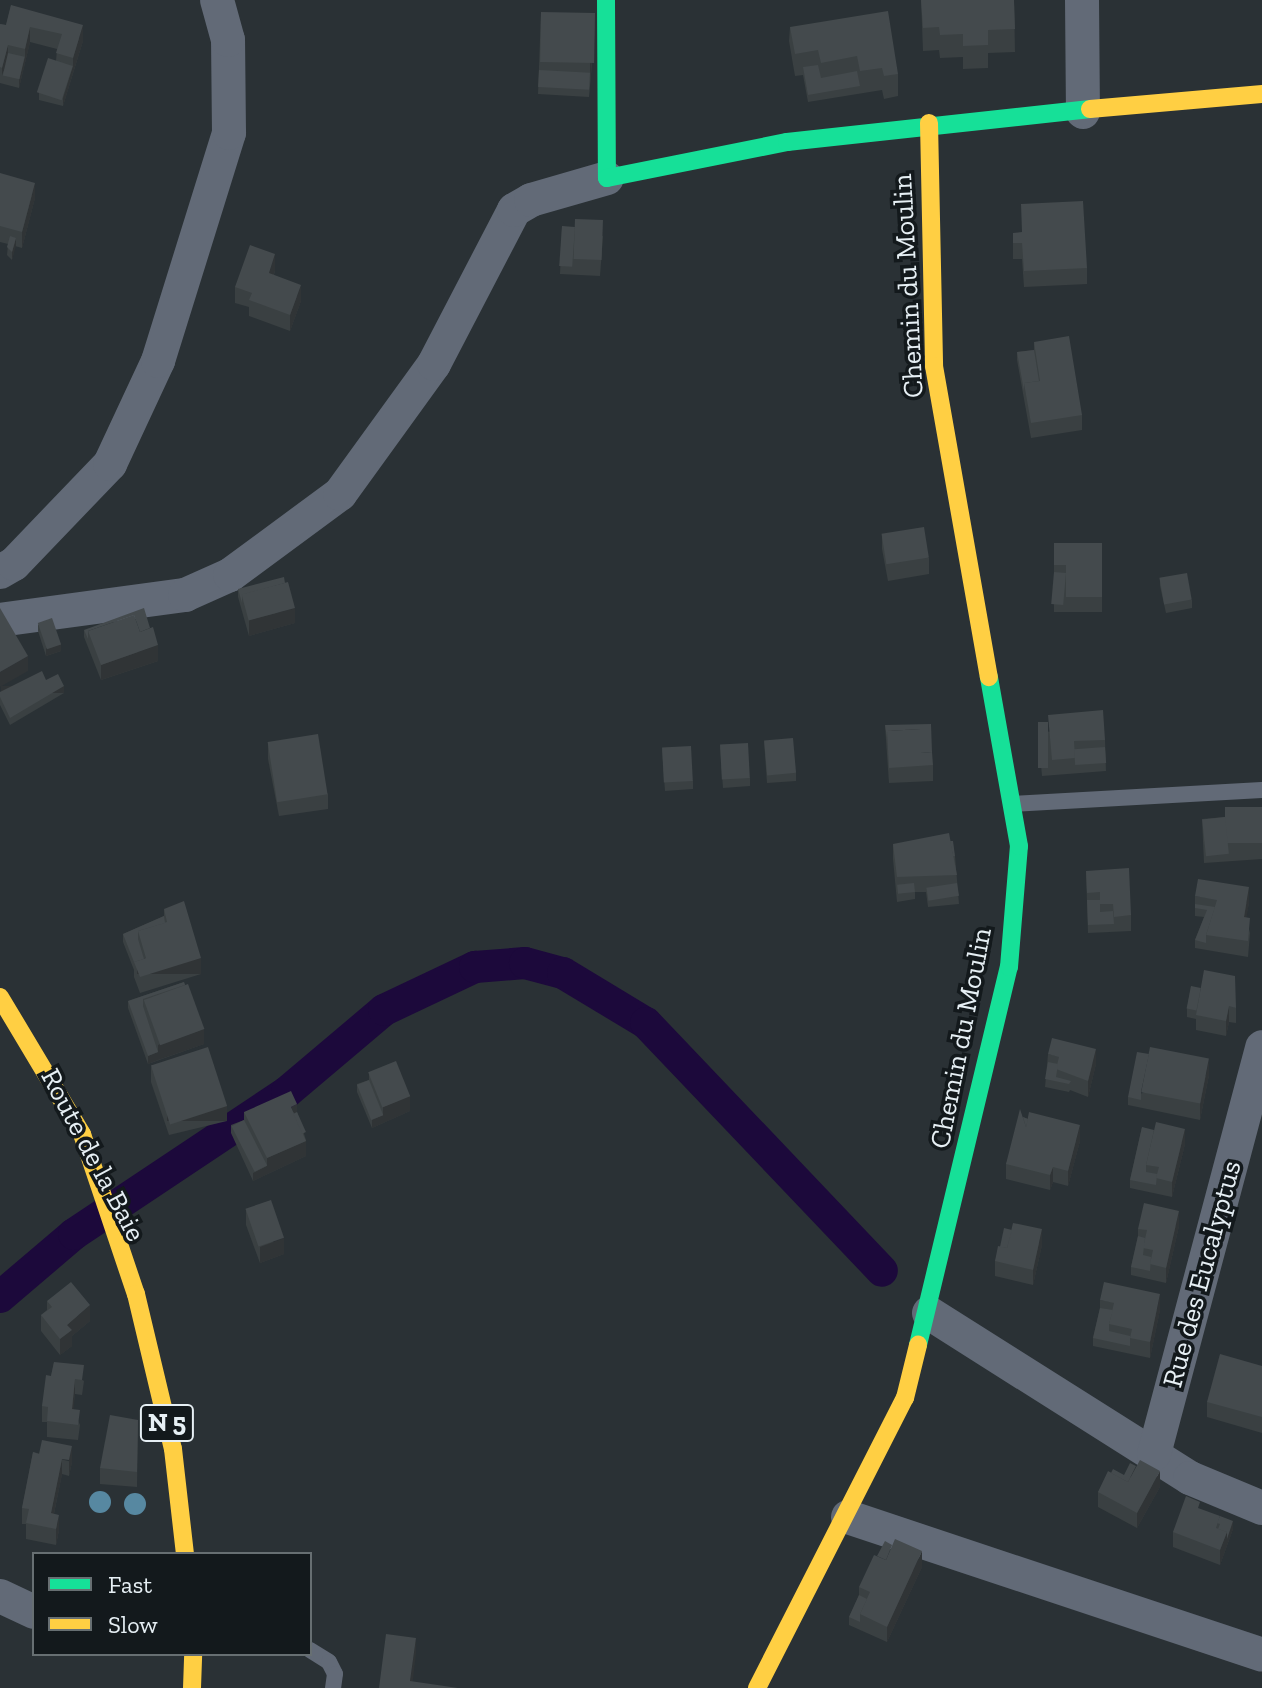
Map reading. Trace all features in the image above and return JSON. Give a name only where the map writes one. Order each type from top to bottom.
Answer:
[{"type":"street","points":[[0,572],[110,464],[158,361],[229,133],[228,40],[217,0]]},
{"type":"street","points":[[606,0],[607,178]]},
{"type":"street","points":[[1082,0],[1083,112]]},
{"type":"street","points":[[0,620],[185,595],[230,575],[340,494],[434,364],[514,210],[531,200],[607,178],[787,142],[929,123],[1083,112],[1262,94]]},
{"type":"street","name":"Chemin du Moulin","points":[[757,1688],[848,1517],[905,1398],[929,1313],[1009,967],[1019,846],[934,366],[929,123]]},
{"type":"street","name":"Route de la Baie","points":[[0,997],[82,1134],[92,1193],[136,1294],[173,1449],[185,1552]]},
{"type":"street","name":"Rue des Eucalyptus","points":[[1154,1454],[1262,1047]]},
{"type":"street","name":"Route de la Baie","points":[[74,1175],[92,1193]]},
{"type":"street","points":[[929,1313],[1190,1478],[1262,1508]]},
{"type":"street","points":[[848,1517],[1262,1655]]},
{"type":"street","points":[[0,1596],[32,1611]]},
{"type":"street","points":[[192,1688],[193,1656]]},
{"type":"lane","points":[[1011,804],[1262,790]]},
{"type":"lane","points":[[312,1651],[329,1662],[335,1674],[333,1688]]},
{"type":"building","points":[[921,0],[1014,0],[1015,29],[988,30],[988,45],[963,46],[963,34],[940,35],[939,27],[923,28]]},
{"type":"building","points":[[11,5],[83,25],[73,58],[56,53],[62,34],[30,27],[25,49],[8,45],[0,67],[0,24],[6,25]]},
{"type":"building","points":[[888,11],[898,74],[884,76],[882,68],[860,71],[857,56],[821,63],[818,50],[795,54],[790,27]]},
{"type":"building","points":[[541,12],[595,13],[594,63],[540,62]]},
{"type":"building","points":[[8,53],[25,57],[19,79],[3,75]]},
{"type":"building","points":[[48,58],[73,66],[62,100],[37,92]]},
{"type":"building","points":[[818,65],[821,78],[857,71],[860,86],[808,95],[803,67]]},
{"type":"building","points":[[539,70],[590,73],[589,90],[538,87]]},
{"type":"building","points":[[0,173],[35,183],[22,232],[0,226]]},
{"type":"building","points":[[1083,201],[1087,268],[1024,271],[1022,243],[1013,243],[1013,233],[1022,232],[1021,204]]},
{"type":"building","points":[[575,219],[603,220],[602,260],[574,259]]},
{"type":"building","points":[[562,226],[575,227],[572,267],[559,266]]},
{"type":"building","points":[[10,236],[16,238],[12,252],[7,247]]},
{"type":"building","points":[[250,245],[275,254],[269,273],[301,285],[290,315],[249,300],[252,293],[235,287]]},
{"type":"building","points":[[1069,336],[1082,415],[1031,423],[1024,383],[1040,381],[1034,342]]},
{"type":"building","points":[[1034,350],[1039,381],[1024,383],[1024,391],[1017,352]]},
{"type":"building","points":[[924,527],[929,558],[886,564],[882,534]]},
{"type":"building","points":[[1054,543],[1102,543],[1102,597],[1066,597],[1066,565],[1054,565]]},
{"type":"building","points":[[1054,572],[1066,573],[1063,605],[1051,604]]},
{"type":"building","points":[[1187,573],[1192,600],[1164,604],[1159,578]]},
{"type":"building","points":[[284,577],[285,583],[242,595],[242,603],[238,589]]},
{"type":"building","points":[[288,582],[295,608],[249,621],[242,594]]},
{"type":"building","points":[[0,608],[28,656],[0,672]]},
{"type":"building","points":[[144,608],[150,628],[140,632],[134,615],[88,631],[88,639],[84,630]]},
{"type":"building","points":[[134,615],[140,632],[153,627],[158,645],[101,665],[88,631]]},
{"type":"building","points":[[52,618],[61,644],[47,649],[38,623]]},
{"type":"building","points":[[42,671],[46,680],[58,674],[64,686],[10,718],[0,692]]},
{"type":"building","points":[[1103,710],[1105,740],[1074,741],[1075,758],[1052,760],[1048,715]]},
{"type":"building","points":[[1038,722],[1048,722],[1048,768],[1038,768]]},
{"type":"building","points":[[931,724],[932,752],[921,753],[921,729],[887,731],[887,738],[885,725]]},
{"type":"building","points":[[921,729],[921,753],[932,752],[933,765],[889,768],[887,731]]},
{"type":"building","points":[[318,734],[328,794],[277,802],[268,742]]},
{"type":"building","points":[[793,738],[796,773],[767,775],[764,741]]},
{"type":"building","points":[[748,743],[750,778],[722,779],[720,744]]},
{"type":"building","points":[[691,746],[693,781],[664,782],[662,748]]},
{"type":"building","points":[[1105,747],[1106,763],[1075,765],[1074,749]]},
{"type":"building","points":[[1225,807],[1262,807],[1262,843],[1225,843]]},
{"type":"building","points":[[1225,817],[1229,854],[1206,856],[1202,819]]},
{"type":"building","points":[[949,833],[957,875],[897,877],[893,844]]},
{"type":"building","points":[[1129,868],[1131,915],[1114,917],[1113,904],[1100,904],[1100,892],[1087,893],[1086,871]]},
{"type":"building","points":[[1198,879],[1249,887],[1244,917],[1250,918],[1248,941],[1206,935],[1217,900],[1195,896]]},
{"type":"building","points":[[914,883],[915,892],[898,894],[897,885]]},
{"type":"building","points":[[957,883],[959,896],[928,901],[926,888]]},
{"type":"building","points":[[1087,900],[1100,900],[1100,912],[1113,911],[1114,924],[1088,925]]},
{"type":"building","points":[[184,901],[201,958],[140,977],[134,962],[146,958],[138,931],[167,922],[164,909]]},
{"type":"building","points":[[1195,904],[1215,907],[1206,943],[1195,940],[1207,910],[1195,908]]},
{"type":"building","points":[[164,916],[165,923],[138,931],[144,959],[134,962],[123,934]]},
{"type":"building","points":[[1204,970],[1235,976],[1236,1008],[1229,1006],[1226,1021],[1196,1015]]},
{"type":"building","points":[[184,982],[185,985],[143,999],[158,1052],[148,1056],[128,1001]]},
{"type":"building","points":[[188,984],[204,1029],[160,1045],[144,1000]]},
{"type":"building","points":[[1191,986],[1201,988],[1196,1010],[1187,1009]]},
{"type":"building","points":[[1052,1038],[1096,1049],[1088,1081],[1056,1069],[1059,1057],[1048,1054]]},
{"type":"building","points":[[208,1047],[227,1106],[170,1125],[151,1066]]},
{"type":"building","points":[[1150,1047],[1209,1058],[1200,1104],[1141,1092]]},
{"type":"building","points":[[1137,1052],[1149,1054],[1141,1100],[1128,1097]]},
{"type":"building","points":[[396,1061],[410,1096],[382,1107],[368,1072]]},
{"type":"building","points":[[1048,1062],[1058,1064],[1056,1077],[1071,1081],[1069,1084],[1045,1079]]},
{"type":"building","points":[[369,1080],[383,1115],[371,1120],[357,1085]]},
{"type":"building","points":[[291,1091],[297,1104],[291,1107],[306,1141],[267,1158],[244,1112]]},
{"type":"building","points":[[1020,1109],[1026,1127],[1029,1112],[1080,1125],[1068,1171],[1053,1167],[1050,1175],[1006,1164]]},
{"type":"building","points":[[297,1112],[306,1132],[302,1134],[293,1114]]},
{"type":"building","points":[[244,1120],[267,1165],[255,1172],[232,1126]]},
{"type":"building","points":[[1156,1122],[1185,1129],[1172,1182],[1156,1178],[1159,1167],[1146,1165]]},
{"type":"building","points":[[1142,1127],[1154,1130],[1146,1172],[1157,1174],[1156,1185],[1130,1180]]},
{"type":"building","points":[[271,1200],[284,1238],[258,1247],[245,1209]]},
{"type":"building","points":[[1144,1203],[1179,1211],[1166,1268],[1150,1264],[1153,1250],[1143,1248],[1147,1230],[1138,1229]]},
{"type":"building","points":[[1013,1223],[1042,1229],[1033,1270],[995,1261],[998,1246],[1007,1248]]},
{"type":"building","points":[[1004,1228],[1012,1230],[1007,1248],[1000,1247]]},
{"type":"building","points":[[1138,1236],[1145,1238],[1143,1255],[1151,1257],[1150,1271],[1131,1267]]},
{"type":"building","points":[[71,1282],[90,1305],[67,1325],[72,1330],[60,1339],[41,1315],[52,1307],[47,1301]]},
{"type":"building","points":[[1104,1282],[1160,1294],[1150,1342],[1130,1338],[1132,1329],[1109,1324],[1114,1303],[1100,1300]]},
{"type":"building","points":[[1100,1308],[1113,1310],[1109,1331],[1130,1336],[1130,1346],[1093,1338]]},
{"type":"building","points":[[1220,1354],[1262,1366],[1262,1417],[1207,1402]]},
{"type":"building","points":[[54,1362],[84,1365],[82,1380],[75,1379],[72,1409],[80,1410],[78,1425],[47,1421],[48,1407],[42,1406],[46,1375],[51,1376]]},
{"type":"building","points":[[110,1415],[138,1420],[137,1472],[100,1468]]},
{"type":"building","points":[[42,1440],[72,1446],[69,1460],[62,1459],[51,1513],[59,1515],[56,1529],[26,1523],[29,1509],[22,1508],[33,1452],[39,1454]]},
{"type":"building","points":[[1140,1460],[1160,1471],[1137,1513],[1098,1492],[1108,1471],[1128,1482]]},
{"type":"building","points":[[1130,1463],[1136,1466],[1128,1482],[1111,1473],[1113,1469],[1124,1475]]},
{"type":"building","points":[[1186,1496],[1200,1502],[1198,1508],[1220,1516],[1216,1528],[1227,1532],[1220,1550],[1173,1532]]},
{"type":"building","points":[[1220,1516],[1233,1521],[1227,1539],[1227,1532],[1218,1529]]},
{"type":"building","points":[[895,1539],[922,1551],[887,1627],[860,1614],[870,1592],[859,1587],[874,1555],[886,1560]]},
{"type":"building","points":[[885,1541],[892,1545],[886,1560],[877,1556]]},
{"type":"building","points":[[859,1595],[867,1599],[860,1622],[849,1617]]},
{"type":"building","points":[[386,1634],[416,1638],[410,1681],[458,1688],[379,1688]]},
{"type":"waterway","points":[[0,1297],[74,1234],[287,1092],[384,1010],[475,967],[525,963],[563,973],[646,1023],[882,1271]]},
{"type":"traffic: fast","points":[[606,0],[607,178],[787,142],[1090,109]]},
{"type":"traffic: fast","points":[[918,1345],[1009,967],[1019,846],[989,677]]},
{"type":"traffic: slow","points":[[1090,109],[1262,94]]},
{"type":"traffic: slow","points":[[929,123],[934,366],[989,677]]},
{"type":"traffic: slow","points":[[0,997],[82,1134],[136,1294],[173,1449],[185,1552]]},
{"type":"traffic: slow","points":[[757,1688],[905,1398],[918,1345]]},
{"type":"traffic: slow","points":[[192,1688],[193,1656]]}]
